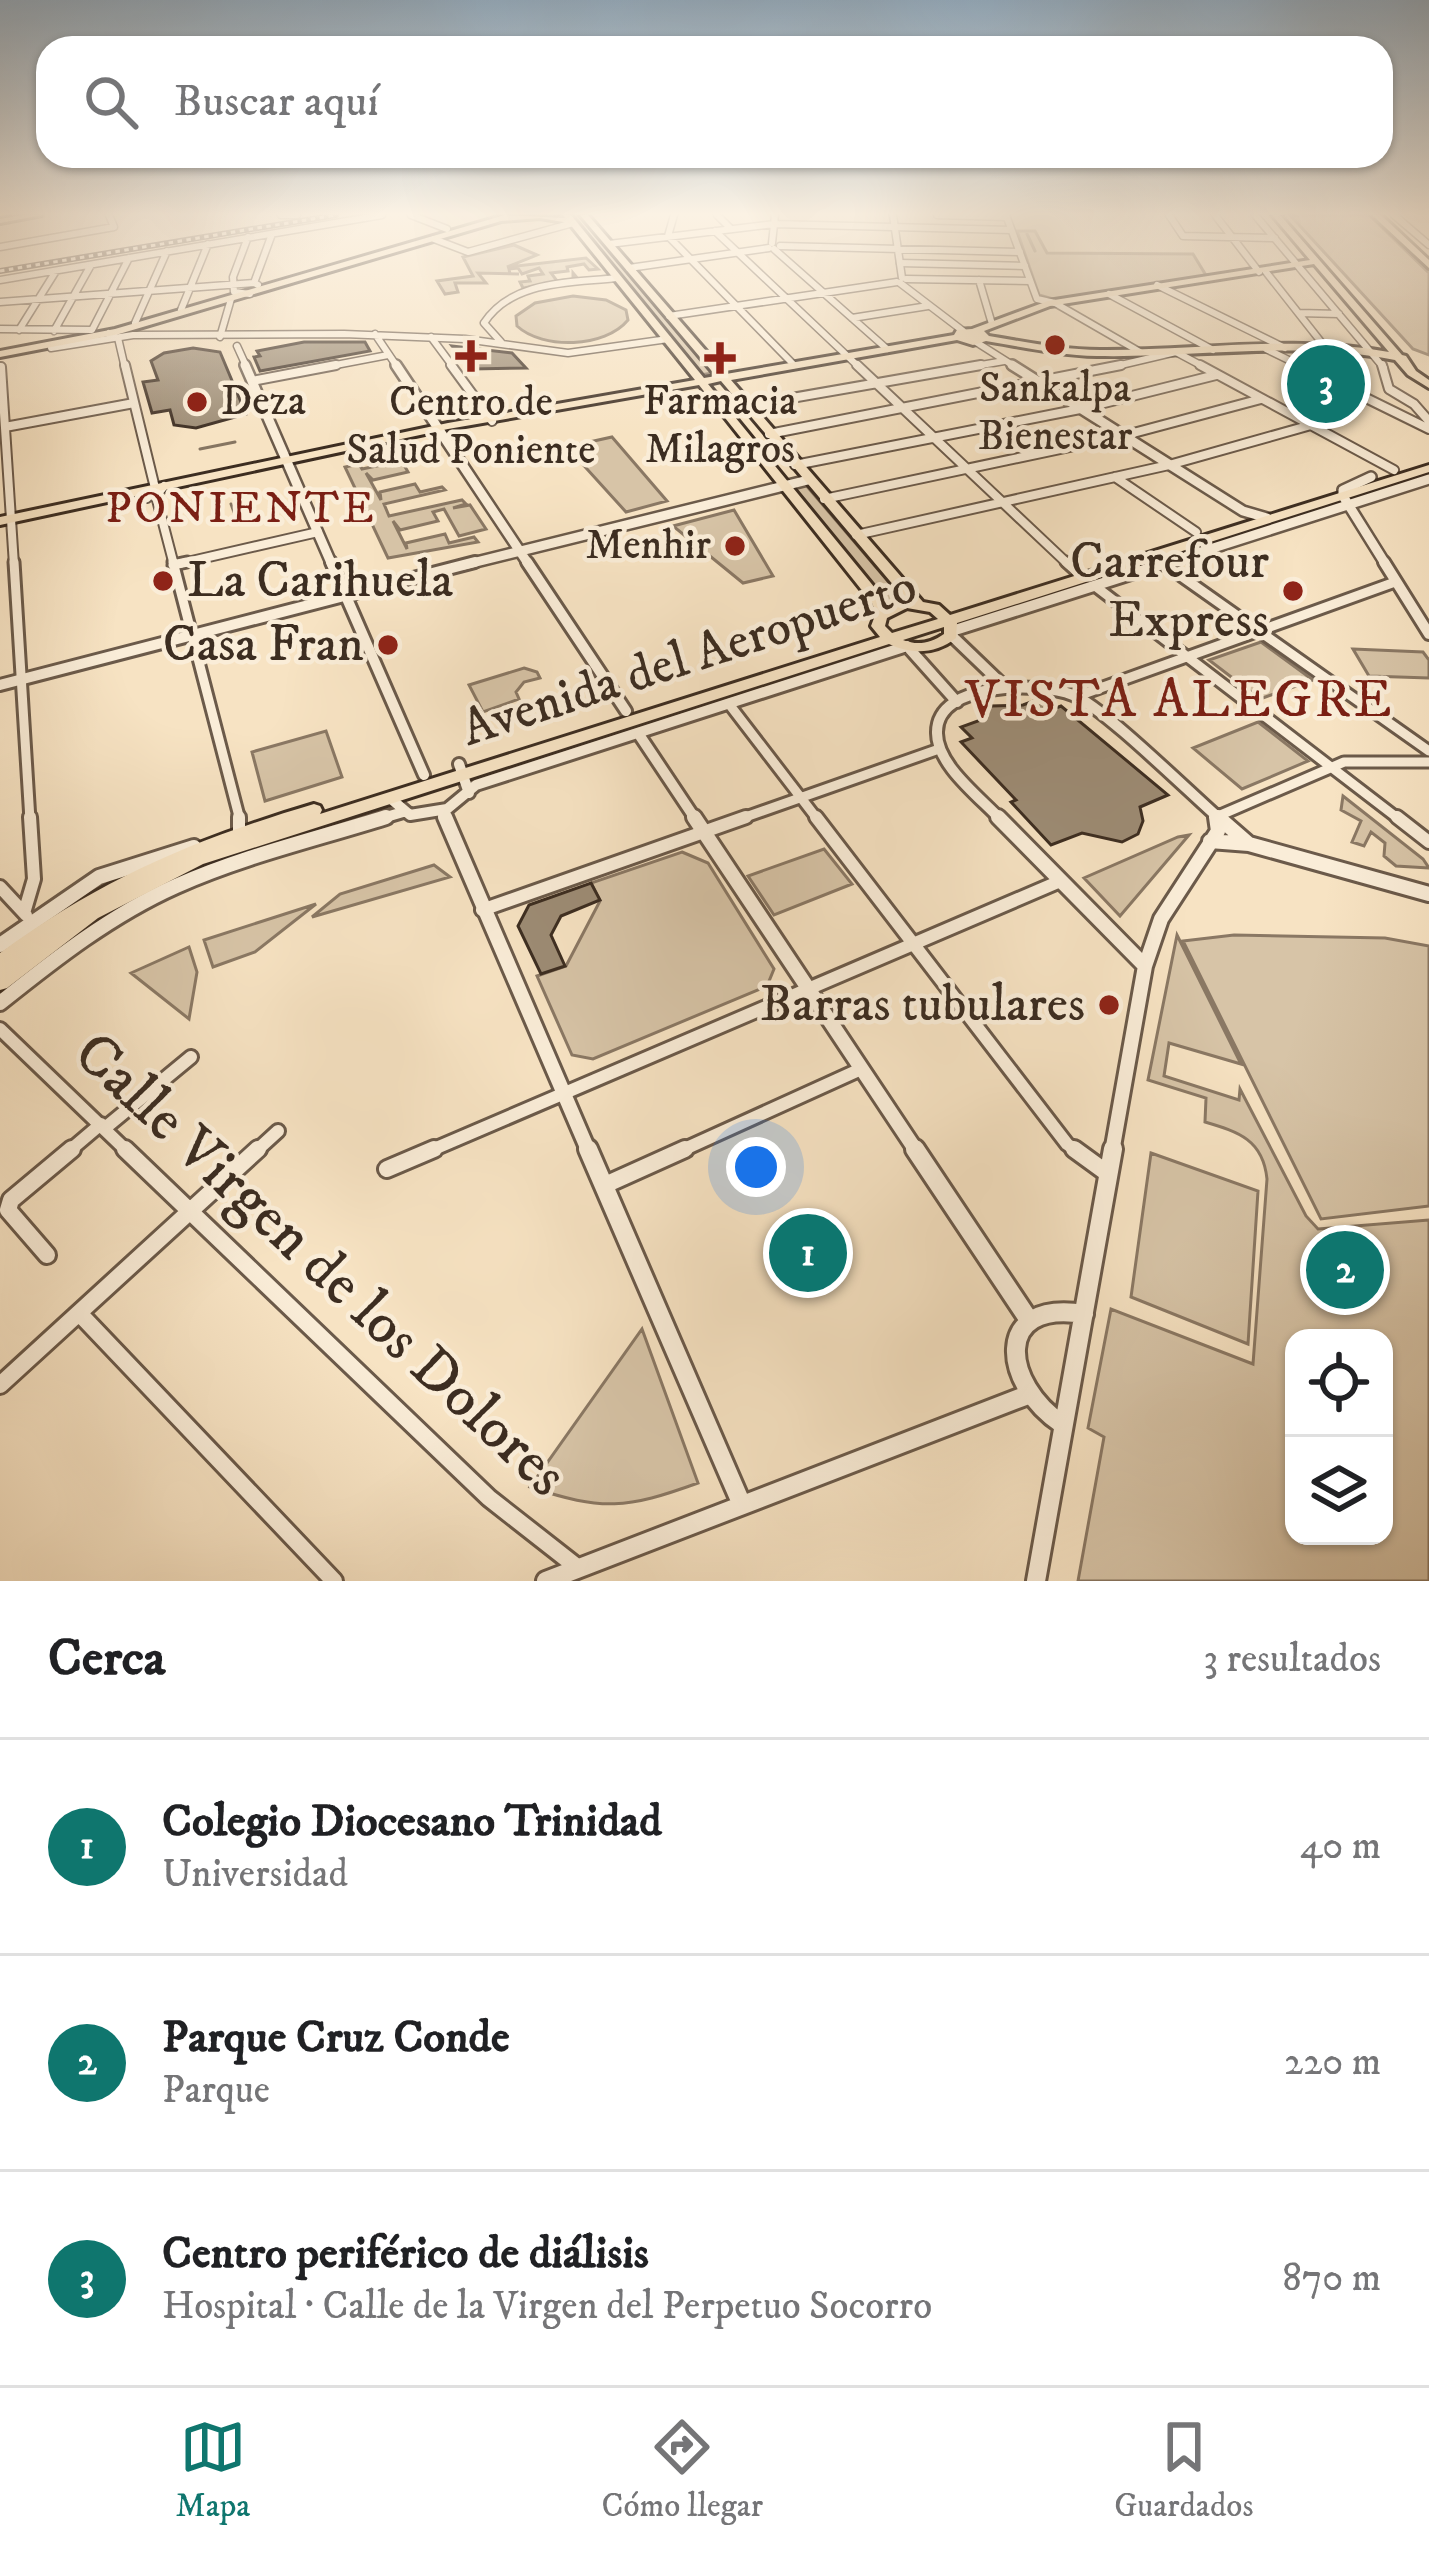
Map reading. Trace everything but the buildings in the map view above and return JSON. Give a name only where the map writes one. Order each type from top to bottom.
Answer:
[{"type":"main road","points":[[0,368],[87,334],[112,334],[240,289]]},
{"type":"main road","points":[[0,352],[112,334],[240,289]]},
{"type":"main road","points":[[625,289],[879,602],[884,635],[907,646],[931,647],[948,624],[917,604],[646,289]]},
{"type":"main road","points":[[971,336],[1055,303],[1137,289]]},
{"type":"main road","points":[[1342,289],[1416,377],[1429,385]]},
{"type":"main road","points":[[0,352],[52,350],[73,345],[87,334]]},
{"type":"main road","points":[[5,524],[700,380],[971,336],[1074,352],[1368,349],[1403,359],[1429,375]]},
{"type":"main road","name":"Avenida del Aeropuerto","points":[[948,624],[1076,571],[1429,458]]},
{"type":"main road","name":"Avenida del Aeropuerto","points":[[0,982],[92,913],[154,878],[224,850],[396,805],[626,711],[884,635],[948,624],[1267,518],[1344,501],[1429,468]]},
{"type":"main road","points":[[882,613],[899,604],[917,604]]},
{"type":"main road","name":"Avenida del Aeropuerto","points":[[0,963],[111,887],[194,847],[424,775],[464,777],[884,635]]},
{"type":"street","points":[[19,330],[45,289]]},
{"type":"street","points":[[54,331],[78,289]]},
{"type":"street","points":[[0,329],[87,334],[114,289]]},
{"type":"street","points":[[0,301],[180,289]]},
{"type":"street","points":[[182,310],[190,289]]},
{"type":"street","points":[[242,289],[220,343],[237,346],[257,336]]},
{"type":"street","points":[[465,339],[474,336],[495,307],[518,295],[554,289]]},
{"type":"street","points":[[720,289],[794,365]]},
{"type":"street","points":[[777,289],[1076,571]]},
{"type":"street","points":[[819,289],[887,349]]},
{"type":"street","points":[[669,316],[851,289]]},
{"type":"street","points":[[910,289],[1004,361],[1249,515],[1267,518]]},
{"type":"street","points":[[982,289],[992,324]]},
{"type":"street","points":[[1033,289],[1038,300],[1055,303],[1140,352]]},
{"type":"street","points":[[1165,289],[1286,348]]},
{"type":"street","points":[[1278,289],[1325,347]]},
{"type":"street","points":[[1318,289],[1387,372],[1389,389],[1429,425]]},
{"type":"street","points":[[136,323],[150,291]]},
{"type":"street","points":[[1109,294],[1214,350]]},
{"type":"street","points":[[852,318],[928,306]]},
{"type":"street","points":[[1299,313],[1339,314]]},
{"type":"street","points":[[486,318],[490,334],[503,344]]},
{"type":"street","points":[[52,350],[100,342],[112,334],[375,334],[478,340],[551,352],[668,339]]},
{"type":"street","points":[[112,334],[134,403],[241,824],[239,832]]},
{"type":"street","points":[[375,334],[626,711]]},
{"type":"street","points":[[478,340],[490,334]]},
{"type":"street","points":[[431,337],[492,421]]},
{"type":"street","points":[[73,345],[100,342]]},
{"type":"street","points":[[237,346],[424,775]]},
{"type":"street","points":[[1266,349],[1429,425]]},
{"type":"street","points":[[769,434],[1040,384],[1176,352],[1394,470]]},
{"type":"street","points":[[252,381],[388,355]]},
{"type":"street","points":[[746,406],[1004,361]]},
{"type":"street","points":[[0,368],[5,524],[34,887],[40,903],[58,902]]},
{"type":"street","points":[[796,464],[1080,409],[1216,375]]},
{"type":"street","points":[[824,499],[1122,436],[1261,399]]},
{"type":"street","points":[[1382,405],[1405,399]]},
{"type":"street","points":[[4,427],[134,403]]},
{"type":"street","points":[[856,535],[1169,465],[1311,425]]},
{"type":"street","points":[[1371,477],[1342,491],[1344,501],[1429,634]]},
{"type":"street","points":[[1114,478],[1196,532]]},
{"type":"street","name":"Avenida del Aeropuerto","points":[[948,624],[1096,586],[1344,501],[1429,479]]},
{"type":"street","points":[[0,686],[808,480]]},
{"type":"street","points":[[173,566],[318,532]]},
{"type":"street","points":[[1164,564],[1429,751]]},
{"type":"street","points":[[1078,696],[1394,582]]},
{"type":"street","points":[[1096,586],[1429,842]]},
{"type":"street","points":[[948,624],[1003,685]]},
{"type":"street","points":[[907,646],[957,702]]},
{"type":"street","name":"Avenida del Aeropuerto","points":[[464,777],[476,785],[907,646]]},
{"type":"street","points":[[1145,967],[1058,882],[939,748],[939,726],[957,702],[1003,685],[1047,687],[1078,696],[1249,844]]},
{"type":"street","points":[[729,704],[1066,1144],[1107,1173]]},
{"type":"street","points":[[638,733],[1029,1320]]},
{"type":"street","points":[[482,910],[939,748]]},
{"type":"street","points":[[1216,817],[1331,766],[1370,759],[1429,762]]},
{"type":"street","points":[[396,805],[422,817],[442,813],[464,777]]},
{"type":"street","name":"Avenida del Aeropuerto","points":[[0,1003],[91,935],[171,888],[396,805]]},
{"type":"street","points":[[442,813],[742,1505]]},
{"type":"street","points":[[1036,1581],[1145,967],[1161,919],[1218,831],[1216,817]]},
{"type":"street","points":[[1210,841],[1249,844],[1429,894]]},
{"type":"street","name":"Avenida del Aeropuerto","points":[[0,945],[24,920],[112,871],[194,847]]},
{"type":"street","points":[[387,1168],[1058,882]]},
{"type":"street","points":[[0,887],[24,920]]},
{"type":"street","points":[[24,920],[34,887]]},
{"type":"street","name":"Calle Virgen de los Dolores","points":[[0,1029],[489,1498],[577,1568]]},
{"type":"street","points":[[47,1255],[8,1210],[5,1195],[191,1057]]},
{"type":"street","points":[[605,1185],[861,1069]]},
{"type":"street","points":[[0,1385],[278,1130]]},
{"type":"street","points":[[1062,1424],[1039,1412],[1024,1396],[1016,1347],[1029,1320],[1057,1308],[1084,1314]]},
{"type":"street","points":[[79,1313],[334,1581]]},
{"type":"street","points":[[546,1581],[1024,1396]]},
{"type":"shaded area","points":[[630,289],[642,289],[713,373],[700,375]]},
{"type":"shaded area","points":[[1037,289],[1135,289],[1060,301],[1039,295]]},
{"type":"shaded area","points":[[1358,289],[1429,289],[1429,355],[1413,349]]},
{"type":"shaded area","points":[[573,296],[606,300],[626,310],[628,320],[605,336],[574,342],[542,339],[517,326],[516,316],[535,303]]},
{"type":"shaded area","points":[[612,437],[667,501],[626,512],[567,447]]},
{"type":"shaded area","points":[[424,456],[427,460],[404,465],[408,472],[373,480],[366,473],[381,500],[380,492],[415,484],[420,492],[445,490],[384,504],[389,516],[462,500],[466,504],[453,508],[470,505],[486,529],[459,536],[444,509],[433,512],[438,521],[400,530],[393,521],[407,549],[406,543],[445,534],[449,543],[474,537],[478,542],[388,558],[345,467],[359,464],[362,469]]},
{"type":"shaded area","points":[[805,484],[904,600],[887,603],[792,488]]},
{"type":"shaded area","points":[[734,510],[773,576],[743,583],[673,526]]},
{"type":"shaded area","points":[[1261,642],[1313,680],[1260,699],[1209,660]]},
{"type":"shaded area","points":[[1353,649],[1423,652],[1429,660],[1429,678],[1369,676]]},
{"type":"shaded area","points":[[524,668],[540,678],[524,682],[516,692],[519,699],[483,712],[469,685]]},
{"type":"shaded area","points":[[1258,722],[1308,761],[1242,789],[1193,748]]},
{"type":"shaded area","points":[[326,731],[342,777],[265,801],[252,752]]},
{"type":"shaded area","points":[[1343,796],[1429,868],[1396,866],[1384,856],[1385,843],[1371,832],[1364,846],[1352,842],[1361,821],[1341,810]]},
{"type":"shaded area","points":[[1189,835],[1120,916],[1084,878],[1178,837]]},
{"type":"shaded area","points":[[824,849],[852,884],[774,915],[748,876]]},
{"type":"shaded area","points":[[682,852],[708,863],[774,969],[767,986],[593,1059],[572,1055],[537,976],[566,966],[600,901],[591,883]]},
{"type":"shaded area","points":[[434,865],[450,877],[312,917],[340,894]]},
{"type":"shaded area","points":[[316,904],[255,952],[213,967],[204,940]]},
{"type":"shaded area","points":[[1177,935],[1241,1064],[1169,1043],[1164,1076],[1239,1100],[1240,1089],[1306,1216],[1318,1229],[1429,1220],[1429,1581],[1078,1581],[1104,1437],[1088,1428],[1111,1309],[1253,1364],[1265,1166],[1247,1140],[1205,1122],[1206,1098],[1148,1080]]},
{"type":"shaded area","points":[[1234,935],[1385,938],[1429,946],[1429,1206],[1321,1219],[1183,941]]},
{"type":"shaded area","points":[[189,947],[197,972],[189,1019],[131,973]]},
{"type":"shaded area","points":[[1151,1153],[1258,1191],[1248,1344],[1131,1297]]},
{"type":"shaded area","points":[[642,1329],[698,1483],[614,1504],[530,1487]]},
{"type":"waterway","points":[[200,449],[235,442]]},
{"type":"waterway","points":[[231,504],[238,523]]},
{"type":"place","name":"Sankalpa Bienestar","points":[[1055,345]]},
{"type":"place","name":"Centro de Salud Poniente","points":[[471,356]]},
{"type":"place","name":"Farmacia Milagros","points":[[720,358]]},
{"type":"place","name":"Centro periférico de diálisis","points":[[1326,384]]},
{"type":"place","name":"Deza","points":[[197,402]]},
{"type":"place","name":"Menhir","points":[[735,546]]},
{"type":"place","name":"La Carihuela","points":[[163,581]]},
{"type":"place","name":"Carrefour Express","points":[[1293,591]]},
{"type":"place","name":"Casa Fran","points":[[388,645]]},
{"type":"place","name":"Barras tubulares","points":[[1109,1005]]},
{"type":"place","name":"Colegio Diocesano Trinidad","points":[[808,1253]]},
{"type":"place","name":"Parque Cruz Conde","points":[[1345,1270]]},
{"type":"district","name":"PONIENTE","points":[[241,509]]},
{"type":"district","name":"VISTA ALEGRE","points":[[1180,700]]}]
